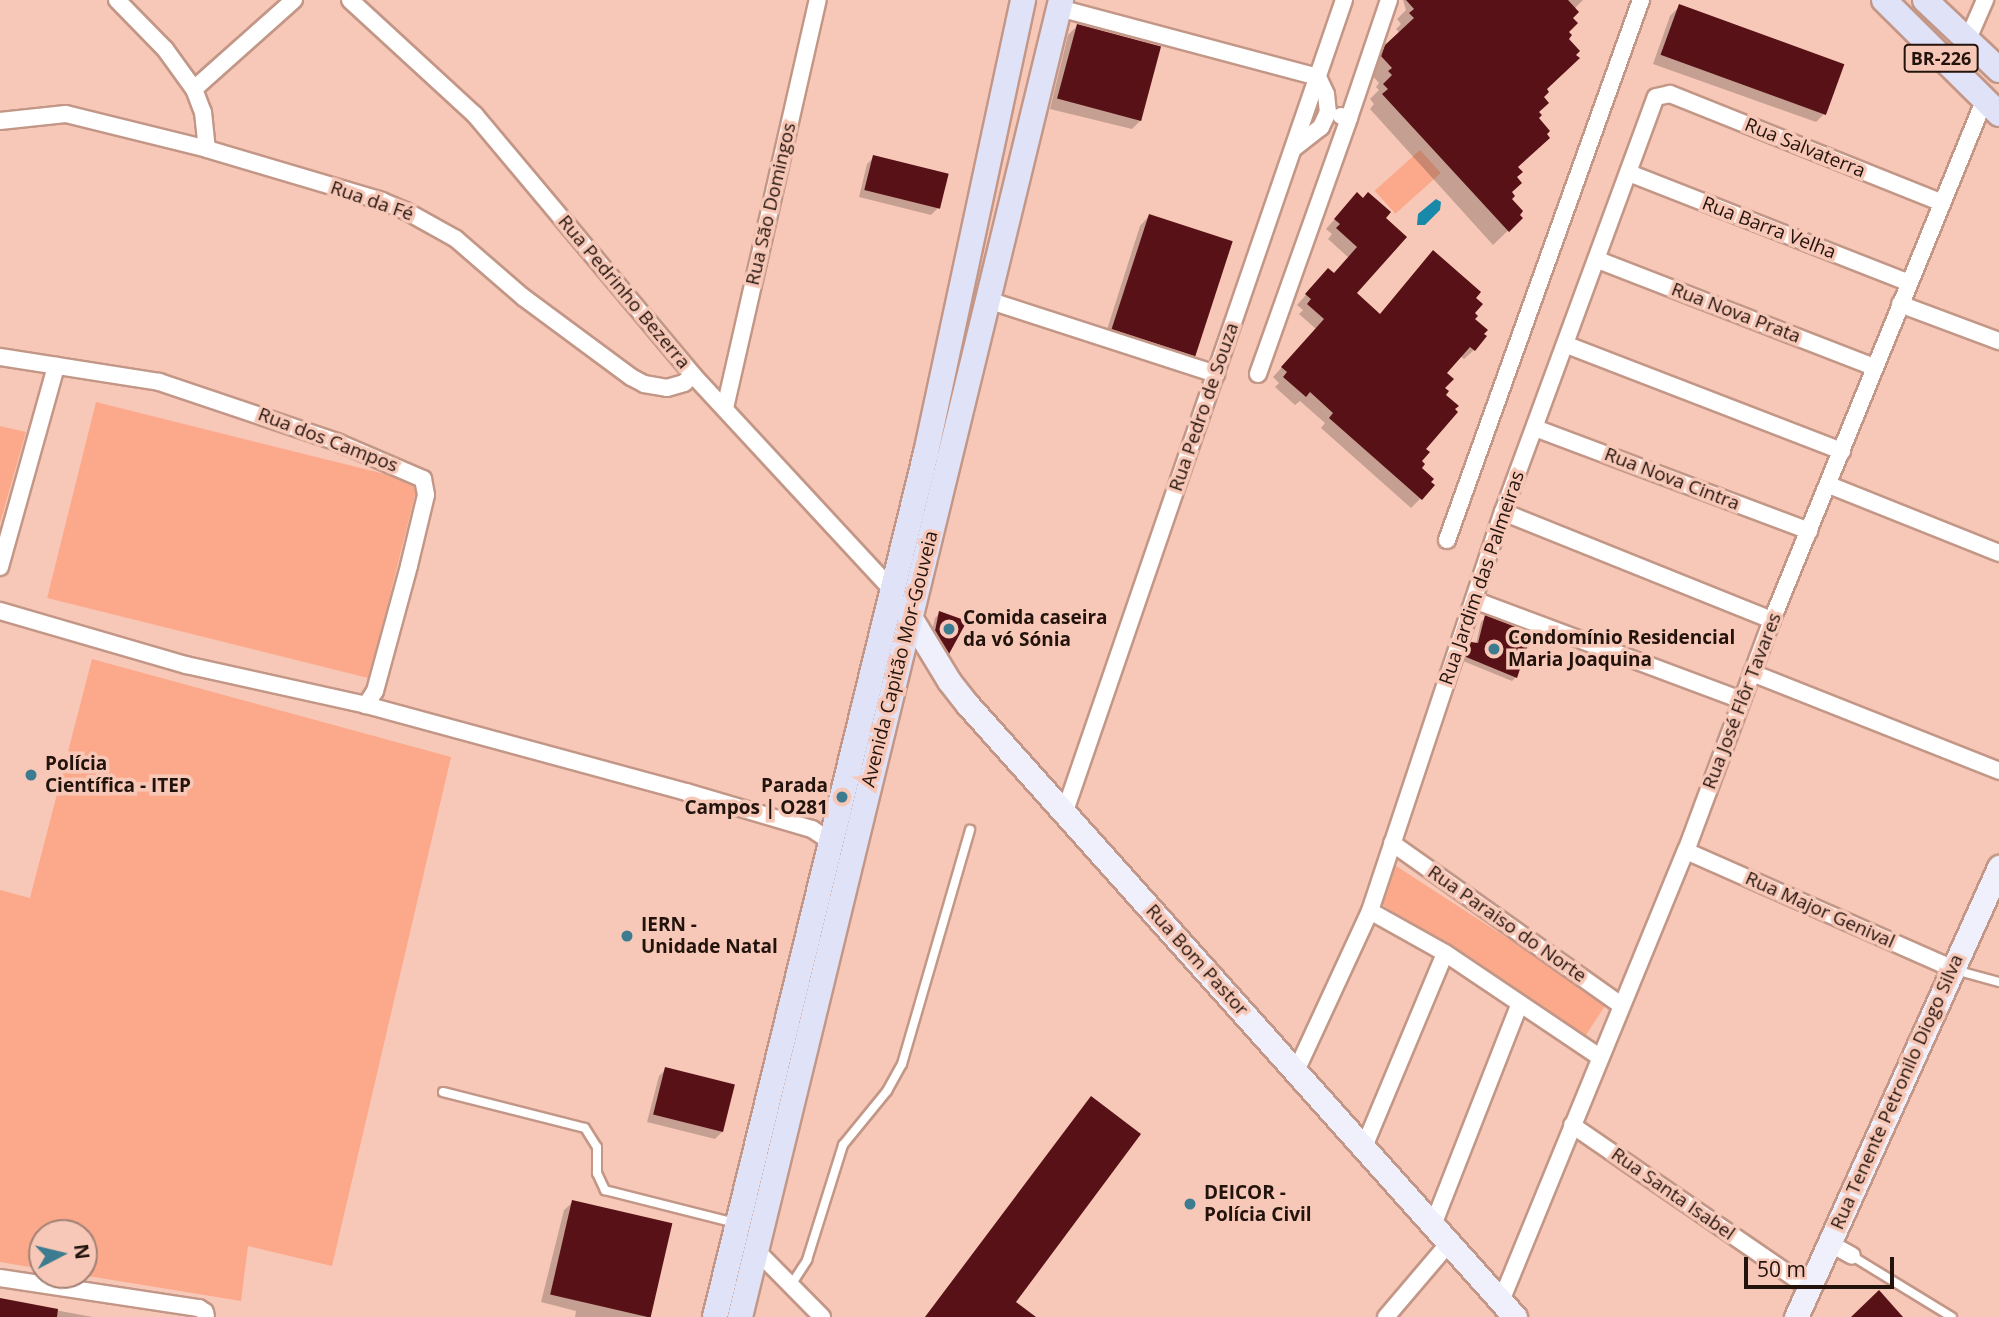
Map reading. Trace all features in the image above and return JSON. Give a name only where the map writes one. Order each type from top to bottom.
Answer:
[{"type":"main road","name":"Avenida Capitão Mor-Gouveia","points":[[715,1317],[833,844],[926,453],[1023,0]]},
{"type":"main road","name":"BR-226","points":[[1884,0],[1992,108]]},
{"type":"main road","name":"BR-226","points":[[1925,0],[1999,70]]},
{"type":"main road","name":"Avenida Capitão Mor-Gouveia","points":[[740,1317],[1060,4]]},
{"type":"main road","name":"Rua Bom Pastor","points":[[892,591],[955,689],[1064,814],[1297,1069],[1508,1309]]},
{"type":"main road","name":"Rua Tenente Petronilo Diogo Silva","points":[[1796,1317],[1999,867]]},
{"type":"main road","points":[[774,1076],[799,1082]]},
{"type":"street","points":[[117,0],[165,49],[194,89],[203,113],[207,149]]},
{"type":"street","points":[[194,89],[295,0]]},
{"type":"street","name":"Rua Pedrinho Bezerra","points":[[350,0],[475,114],[693,375],[892,591]]},
{"type":"street","name":"Rua São Domingos","points":[[725,408],[818,0]]},
{"type":"street","name":"Rua Pedro de Souza","points":[[1064,814],[1344,0]]},
{"type":"street","points":[[1258,374],[1389,0]]},
{"type":"street","points":[[1447,540],[1641,0]]},
{"type":"street","points":[[1968,39],[1985,0]]},
{"type":"street","points":[[1060,4],[1318,77],[1326,94],[1328,112],[1321,127],[1294,148]]},
{"type":"street","name":"Rua Jardim das Palmeiras","points":[[1297,1069],[1370,911],[1503,512],[1567,345],[1653,103],[1656,97],[1670,94]]},
{"type":"street","name":"Rua Salvaterra","points":[[1670,94],[1940,202]]},
{"type":"street","name":"Rua José Flôr Tavares","points":[[1508,1309],[1572,1125],[1686,851],[1772,620],[1829,485],[1940,202],[1992,108]]},
{"type":"street","points":[[1328,112],[1349,118]]},
{"type":"street","name":"Rua da Fé","points":[[0,121],[66,114],[207,149],[382,201],[456,239],[523,298],[610,365],[644,384],[667,388],[684,383],[693,375]]},
{"type":"street","name":"Rua Barra Velha","points":[[1629,173],[1909,283]]},
{"type":"street","name":"Rua Nova Prata","points":[[1598,260],[1874,367]]},
{"type":"street","points":[[988,300],[1216,374]]},
{"type":"street","points":[[1900,304],[1999,341]]},
{"type":"street","points":[[1567,345],[1842,451]]},
{"type":"street","name":"Rua dos Campos","points":[[0,357],[159,382],[337,442],[423,479],[426,495],[409,566],[375,691],[366,705]]},
{"type":"street","points":[[0,567],[56,366]]},
{"type":"street","name":"Rua Nova Cintra","points":[[1535,428],[1809,531]]},
{"type":"street","points":[[1829,485],[1999,553]]},
{"type":"street","points":[[1503,512],[1772,620]]},
{"type":"street","points":[[1474,600],[1742,700]]},
{"type":"street","points":[[0,611],[186,665],[366,705],[749,810],[820,832],[833,844]]},
{"type":"street","points":[[1752,673],[1999,771]]},
{"type":"street","name":"Rua Paraiso do Norte","points":[[1392,843],[1621,1005]]},
{"type":"street","name":"Rua Major Genival","points":[[1686,851],[1953,969]]},
{"type":"street","points":[[1370,911],[1445,953],[1600,1057]]},
{"type":"street","points":[[1364,1147],[1445,953]]},
{"type":"street","points":[[1433,1225],[1521,1003]]},
{"type":"street","name":"Rua Santa Isabel","points":[[1572,1125],[1809,1288]]},
{"type":"street","points":[[1386,1317],[1449,1243]]},
{"type":"street","points":[[1829,1243],[1852,1256]]},
{"type":"street","points":[[756,1250],[822,1317]]},
{"type":"street","points":[[0,1278],[199,1308],[206,1315]]},
{"type":"lane","points":[[790,1285],[807,1261],[843,1145],[887,1091],[902,1064],[970,830]]},
{"type":"lane","points":[[1953,969],[1998,980]]},
{"type":"lane","points":[[443,1092],[585,1128],[593,1136],[597,1147],[597,1173],[605,1190],[738,1224]]},
{"type":"lane","points":[[1852,1256],[1952,1317]]},
{"type":"shaded area","points":[[1420,150],[1441,173],[1395,214],[1375,191]]},
{"type":"shaded area","points":[[96,402],[418,482],[369,678],[47,598]]},
{"type":"shaded area","points":[[0,426],[26,432],[0,523]]},
{"type":"shaded area","points":[[92,659],[451,757],[332,1266],[248,1246],[241,1301],[98,1278],[98,1219],[28,1219],[28,1267],[0,1262],[0,890],[30,898]]},
{"type":"shaded area","points":[[1393,864],[1607,1003],[1585,1036],[1371,898]]},
{"type":"water","points":[[1436,199],[1441,202],[1440,210],[1425,225],[1417,225],[1418,214]]},
{"type":"building","points":[[1406,0],[1568,0],[1579,12],[1573,18],[1578,23],[1569,32],[1572,35],[1569,39],[1580,51],[1576,55],[1580,58],[1547,89],[1549,92],[1544,97],[1549,103],[1539,112],[1542,115],[1539,118],[1550,131],[1547,134],[1550,138],[1518,167],[1523,172],[1517,177],[1522,183],[1512,192],[1515,196],[1512,199],[1523,211],[1520,215],[1523,218],[1509,232],[1382,94],[1388,89],[1383,84],[1392,75],[1388,71],[1392,68],[1381,56],[1385,45],[1414,18],[1409,13],[1414,9]]},
{"type":"building","points":[[1679,4],[1844,64],[1826,115],[1661,55]]},
{"type":"building","points":[[1077,24],[1161,47],[1141,121],[1057,98]]},
{"type":"building","points":[[873,155],[949,174],[940,209],[864,190]]},
{"type":"building","points":[[1357,192],[1363,198],[1368,192],[1391,212],[1386,218],[1407,237],[1357,293],[1380,314],[1433,250],[1481,292],[1476,298],[1483,304],[1475,313],[1478,316],[1475,319],[1488,330],[1484,334],[1487,336],[1475,351],[1470,347],[1447,373],[1454,379],[1445,388],[1449,391],[1446,395],[1459,406],[1455,409],[1458,412],[1426,449],[1430,452],[1422,461],[1425,464],[1422,468],[1434,479],[1431,482],[1435,485],[1422,500],[1329,418],[1333,413],[1310,392],[1306,397],[1283,377],[1287,372],[1281,367],[1324,319],[1307,304],[1311,299],[1305,294],[1328,268],[1334,273],[1357,247],[1336,228],[1340,224],[1334,219]]},
{"type":"building","points":[[1149,214],[1233,241],[1195,356],[1112,329]]},
{"type":"building","name":"Comida caseira da vó Sónia","points":[[939,611],[967,621],[949,654],[935,631]]},
{"type":"building","name":"Condomínio Residencial Maria Joaquina","points":[[1485,615],[1532,633],[1517,678],[1466,657],[1471,642],[1478,643]]},
{"type":"building","points":[[665,1067],[735,1084],[723,1132],[653,1115]]},
{"type":"building","points":[[1091,1096],[1141,1134],[1016,1302],[1036,1317],[925,1317]]},
{"type":"building","points":[[572,1200],[672,1223],[651,1317],[550,1295]]},
{"type":"building","points":[[1879,1290],[1903,1317],[1851,1317]]},
{"type":"building","points":[[0,1298],[58,1309],[57,1317],[0,1317]]},
{"type":"place","name":"Comida caseira da vó Sónia","points":[[949,629]]},
{"type":"place","name":"Condomínio Residencial Maria Joaquina","points":[[1494,649]]},
{"type":"place","name":"Polícia Científica - ITEP","points":[[31,775]]},
{"type":"place","name":"Parada Campos | O281","points":[[842,797]]},
{"type":"place","name":"IERN - Unidade Natal","points":[[627,936]]},
{"type":"place","name":"DEICOR - Polícia Civil","points":[[1190,1204]]}]
